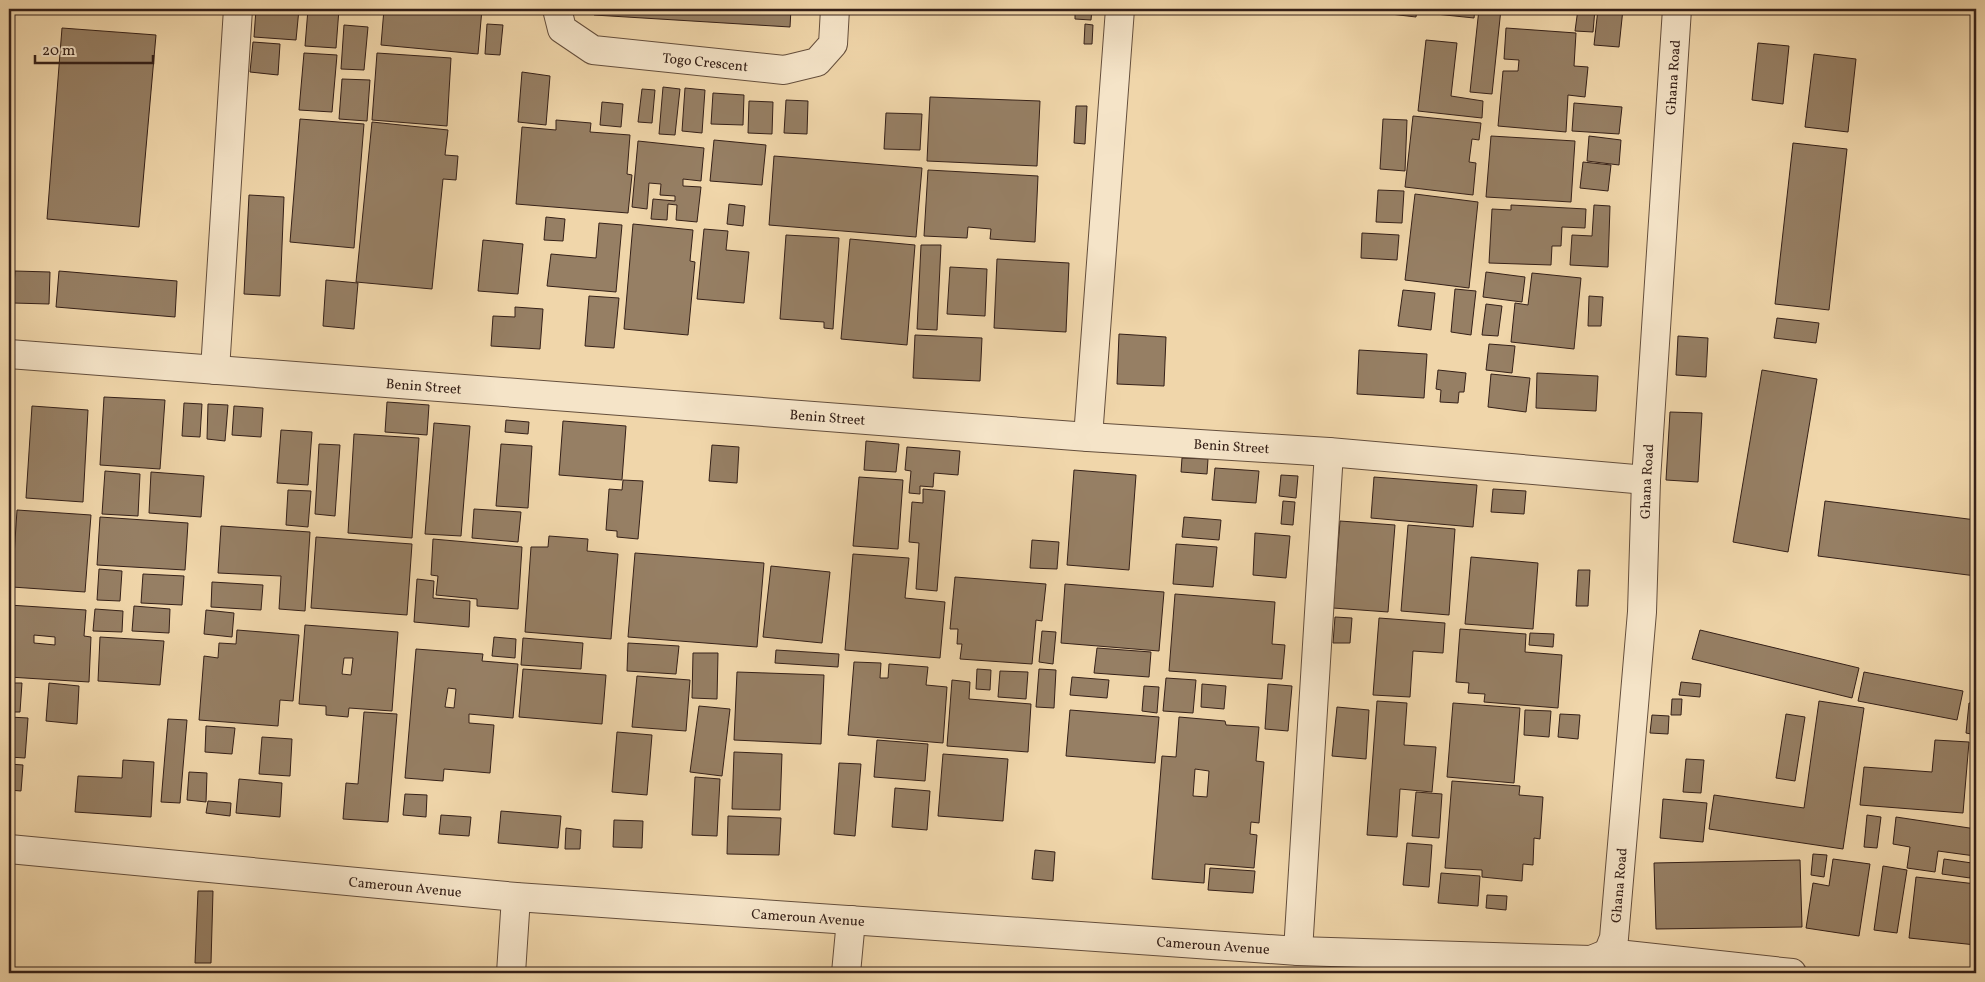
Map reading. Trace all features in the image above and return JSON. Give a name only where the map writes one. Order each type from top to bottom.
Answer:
[{"type":"street","points":[[215,370],[238,9]]},
{"type":"street","name":"Togo Crescent","points":[[557,9],[562,29],[593,50],[784,70],[817,62],[833,44],[835,9]]},
{"type":"street","points":[[1088,437],[1120,9]]},
{"type":"street","name":"Ghana Road","points":[[1608,954],[1614,938],[1642,612],[1646,480],[1677,9]]},
{"type":"street","name":"Benin Street","points":[[9,354],[1088,437],[1329,452],[1646,480]]},
{"type":"street","points":[[1298,952],[1329,452]]},
{"type":"street","name":"Cameroun Avenue","points":[[9,849],[516,897],[1298,952],[1591,960],[1608,954],[1792,973]]},
{"type":"street","points":[[510,973],[516,897]]},
{"type":"street","points":[[846,973],[851,920]]},
{"type":"building","points":[[256,9],[299,9],[296,40],[254,37]]},
{"type":"building","points":[[308,9],[339,9],[336,48],[305,46]]},
{"type":"building","points":[[343,9],[372,9],[371,13]]},
{"type":"building","points":[[384,9],[482,9],[478,54],[381,45]]},
{"type":"building","points":[[594,9],[791,9],[790,27],[594,15]]},
{"type":"building","points":[[982,9],[1013,9],[1013,11]]},
{"type":"building","points":[[1075,9],[1092,9],[1091,20],[1075,19]]},
{"type":"building","points":[[1382,9],[1417,9],[1416,17],[1382,13]]},
{"type":"building","points":[[1426,9],[1475,9],[1474,18],[1426,13]]},
{"type":"building","points":[[1479,9],[1501,9],[1492,94],[1470,92]]},
{"type":"building","points":[[1578,9],[1595,9],[1593,32],[1575,31]]},
{"type":"building","points":[[1598,9],[1623,9],[1619,47],[1594,45]]},
{"type":"building","points":[[487,24],[503,25],[500,55],[485,54]]},
{"type":"building","points":[[1085,24],[1093,25],[1092,44],[1084,44]]},
{"type":"building","points":[[344,25],[368,27],[364,70],[341,69]]},
{"type":"building","points":[[62,28],[156,35],[139,227],[47,219]]},
{"type":"building","points":[[1506,28],[1576,33],[1574,66],[1588,67],[1585,97],[1568,95],[1566,132],[1498,126],[1503,71],[1518,71],[1519,60],[1504,59]]},
{"type":"building","points":[[1426,40],[1457,43],[1451,96],[1483,101],[1482,118],[1418,111]]},
{"type":"building","points":[[253,42],[280,44],[278,75],[250,72]]},
{"type":"building","points":[[1758,43],[1789,46],[1783,104],[1752,100]]},
{"type":"building","points":[[304,53],[337,55],[332,112],[299,110]]},
{"type":"building","points":[[377,53],[451,58],[447,126],[372,120]]},
{"type":"building","points":[[1814,54],[1856,59],[1848,132],[1805,127]]},
{"type":"building","points":[[522,72],[550,76],[546,125],[518,122]]},
{"type":"building","points":[[342,79],[370,80],[367,121],[339,119]]},
{"type":"building","points":[[663,87],[680,89],[675,135],[659,134]]},
{"type":"building","points":[[685,88],[705,90],[702,133],[682,131]]},
{"type":"building","points":[[642,89],[655,90],[652,123],[638,122]]},
{"type":"building","points":[[713,93],[744,95],[743,125],[711,124]]},
{"type":"building","points":[[930,97],[1040,101],[1037,166],[927,161]]},
{"type":"building","points":[[786,100],[808,101],[807,134],[784,133]]},
{"type":"building","points":[[749,101],[773,102],[772,134],[748,133]]},
{"type":"building","points":[[602,102],[623,104],[621,127],[600,125]]},
{"type":"building","points":[[1574,103],[1622,107],[1619,134],[1572,131]]},
{"type":"building","points":[[1076,106],[1087,106],[1085,144],[1074,143]]},
{"type":"building","points":[[886,113],[922,114],[920,150],[884,149]]},
{"type":"building","points":[[1413,116],[1481,123],[1479,140],[1472,139],[1469,162],[1476,163],[1473,195],[1405,187]]},
{"type":"building","points":[[300,119],[364,124],[354,248],[290,242]]},
{"type":"building","points":[[1383,119],[1407,120],[1405,171],[1380,169]]},
{"type":"building","points":[[556,120],[591,123],[590,132],[630,135],[627,174],[632,175],[628,213],[516,204],[522,127],[556,130]]},
{"type":"building","points":[[372,122],[448,130],[445,155],[458,156],[456,180],[443,179],[432,289],[356,282]]},
{"type":"building","points":[[1491,136],[1575,141],[1571,202],[1486,197]]},
{"type":"building","points":[[1589,136],[1621,140],[1619,165],[1587,161]]},
{"type":"building","points":[[714,140],[766,145],[762,185],[710,181]]},
{"type":"building","points":[[638,141],[704,148],[701,181],[683,179],[683,186],[701,187],[697,222],[676,220],[677,205],[668,204],[667,220],[651,219],[653,199],[675,201],[675,196],[660,195],[661,184],[649,183],[647,209],[632,207]]},
{"type":"building","points":[[1793,143],[1847,149],[1829,310],[1775,304]]},
{"type":"building","points":[[774,156],[922,168],[916,237],[769,225]]},
{"type":"building","points":[[1583,162],[1611,165],[1608,191],[1580,188]]},
{"type":"building","points":[[928,170],[1038,176],[1035,242],[990,239],[991,229],[968,227],[967,238],[924,236]]},
{"type":"building","points":[[1378,190],[1404,191],[1402,223],[1376,222]]},
{"type":"building","points":[[1415,194],[1478,202],[1469,288],[1405,280]]},
{"type":"building","points":[[249,195],[284,197],[280,296],[244,294]]},
{"type":"building","points":[[729,204],[745,206],[743,226],[727,224]]},
{"type":"building","points":[[1511,205],[1586,209],[1585,228],[1562,227],[1561,246],[1552,246],[1551,265],[1489,263],[1492,209],[1511,210]]},
{"type":"building","points":[[1594,205],[1610,206],[1608,267],[1570,265],[1572,235],[1592,236]]},
{"type":"building","points":[[546,217],[565,219],[563,241],[544,240]]},
{"type":"building","points":[[599,223],[622,225],[616,292],[547,286],[551,254],[596,258]]},
{"type":"building","points":[[633,224],[693,230],[690,261],[695,262],[688,335],[624,329]]},
{"type":"building","points":[[704,229],[728,231],[726,250],[749,252],[744,303],[697,299]]},
{"type":"building","points":[[1362,233],[1399,235],[1397,260],[1361,258]]},
{"type":"building","points":[[786,235],[839,238],[833,329],[824,328],[824,322],[780,319]]},
{"type":"building","points":[[850,239],[915,245],[907,345],[841,339]]},
{"type":"building","points":[[483,240],[523,244],[518,294],[478,291]]},
{"type":"building","points":[[921,245],[941,245],[937,330],[917,329]]},
{"type":"building","points":[[997,259],[1069,263],[1066,332],[994,328]]},
{"type":"building","points":[[950,267],[987,269],[985,316],[947,314]]},
{"type":"building","points":[[15,271],[50,272],[49,304],[13,303]]},
{"type":"building","points":[[59,271],[177,281],[175,317],[56,307]]},
{"type":"building","points":[[1486,272],[1525,277],[1522,302],[1483,297]]},
{"type":"building","points":[[1532,273],[1581,278],[1574,349],[1511,342],[1515,303],[1528,305]]},
{"type":"building","points":[[326,280],[358,283],[354,329],[323,326]]},
{"type":"building","points":[[1455,289],[1476,291],[1471,335],[1451,332]]},
{"type":"building","points":[[1403,290],[1435,293],[1431,330],[1398,326]]},
{"type":"building","points":[[589,296],[619,298],[614,348],[585,346]]},
{"type":"building","points":[[1589,296],[1603,297],[1601,326],[1588,326]]},
{"type":"building","points":[[1486,304],[1502,306],[1498,336],[1482,335]]},
{"type":"building","points":[[515,307],[543,309],[540,349],[491,346],[493,316],[515,317]]},
{"type":"building","points":[[1777,318],[1819,323],[1816,343],[1774,338]]},
{"type":"building","points":[[1119,334],[1166,337],[1164,386],[1117,384]]},
{"type":"building","points":[[915,335],[982,338],[980,381],[913,378]]},
{"type":"building","points":[[1678,336],[1708,338],[1706,377],[1676,375]]},
{"type":"building","points":[[1489,344],[1515,346],[1512,373],[1486,370]]},
{"type":"building","points":[[1359,350],[1427,354],[1424,398],[1357,394]]},
{"type":"building","points":[[1438,370],[1466,373],[1464,392],[1459,392],[1458,403],[1440,402],[1441,390],[1436,389]]},
{"type":"building","points":[[1762,370],[1817,379],[1788,552],[1733,542]]},
{"type":"building","points":[[1537,373],[1598,376],[1596,411],[1536,408]]},
{"type":"building","points":[[1491,374],[1530,378],[1526,412],[1488,407]]},
{"type":"building","points":[[104,397],[165,400],[160,469],[100,465]]},
{"type":"building","points":[[387,402],[429,405],[427,435],[385,432]]},
{"type":"building","points":[[184,403],[202,404],[200,437],[182,436]]},
{"type":"building","points":[[208,404],[228,405],[225,441],[207,439]]},
{"type":"building","points":[[32,406],[88,410],[83,502],[26,498]]},
{"type":"building","points":[[234,406],[263,408],[261,437],[232,435]]},
{"type":"building","points":[[1670,412],[1702,413],[1698,482],[1666,480]]},
{"type":"building","points":[[506,420],[529,422],[528,434],[505,432]]},
{"type":"building","points":[[563,421],[626,426],[622,480],[559,475]]},
{"type":"building","points":[[434,423],[470,426],[461,536],[425,534]]},
{"type":"building","points":[[281,430],[312,432],[308,485],[277,483]]},
{"type":"building","points":[[354,434],[419,438],[412,538],[348,533]]},
{"type":"building","points":[[866,441],[899,444],[896,472],[864,470]]},
{"type":"building","points":[[319,444],[340,445],[335,516],[315,514]]},
{"type":"building","points":[[501,444],[532,446],[528,508],[496,506]]},
{"type":"building","points":[[712,445],[739,447],[737,483],[709,481]]},
{"type":"building","points":[[907,447],[960,451],[958,475],[934,473],[933,487],[920,486],[920,494],[909,493],[911,471],[905,470]]},
{"type":"building","points":[[1182,458],[1208,459],[1207,474],[1181,472]]},
{"type":"building","points":[[1215,468],[1259,471],[1256,503],[1212,500]]},
{"type":"building","points":[[1074,470],[1136,475],[1129,570],[1067,565]]},
{"type":"building","points":[[105,471],[140,474],[138,516],[102,514]]},
{"type":"building","points":[[151,472],[204,476],[201,517],[149,513]]},
{"type":"building","points":[[1281,475],[1298,476],[1296,498],[1279,496]]},
{"type":"building","points":[[859,477],[903,480],[898,549],[853,546]]},
{"type":"building","points":[[1374,477],[1477,485],[1473,527],[1371,518]]},
{"type":"building","points":[[623,480],[643,481],[638,539],[617,537],[617,531],[606,530],[609,489],[622,490]]},
{"type":"building","points":[[923,489],[945,491],[937,591],[916,589],[919,543],[909,542],[912,502],[923,503]]},
{"type":"building","points":[[1493,489],[1526,491],[1524,514],[1491,512]]},
{"type":"building","points":[[288,490],[311,491],[308,527],[286,525]]},
{"type":"building","points":[[1283,501],[1295,502],[1293,525],[1281,524]]},
{"type":"building","points":[[1825,501],[1976,520],[1976,576],[1818,556]]},
{"type":"building","points":[[474,509],[521,512],[518,542],[472,538]]},
{"type":"building","points":[[17,510],[91,515],[85,592],[12,587]]},
{"type":"building","points":[[100,517],[188,523],[185,570],[97,565]]},
{"type":"building","points":[[1184,517],[1221,520],[1219,540],[1182,537]]},
{"type":"building","points":[[1340,521],[1395,525],[1388,612],[1333,608]]},
{"type":"building","points":[[1408,525],[1455,529],[1449,615],[1401,611]]},
{"type":"building","points":[[221,526],[310,532],[305,611],[279,609],[281,576],[218,573]]},
{"type":"building","points":[[1255,533],[1290,536],[1286,578],[1253,575]]},
{"type":"building","points":[[549,536],[588,539],[587,551],[618,554],[611,639],[525,632],[531,547],[548,547]]},
{"type":"building","points":[[316,537],[412,544],[407,615],[311,608]]},
{"type":"building","points":[[433,539],[522,547],[518,609],[477,606],[477,599],[436,595],[438,576],[431,575]]},
{"type":"building","points":[[1032,540],[1059,542],[1057,569],[1030,568]]},
{"type":"building","points":[[1176,544],[1217,547],[1213,587],[1173,584]]},
{"type":"building","points":[[635,553],[764,563],[757,647],[628,637]]},
{"type":"building","points":[[853,554],[909,558],[905,598],[945,602],[940,658],[845,650]]},
{"type":"building","points":[[1471,557],[1538,563],[1533,629],[1465,624]]},
{"type":"building","points":[[771,566],[830,572],[822,643],[763,637]]},
{"type":"building","points":[[99,569],[122,571],[120,601],[97,600]]},
{"type":"building","points":[[1578,570],[1590,570],[1588,606],[1576,606]]},
{"type":"building","points":[[143,574],[184,576],[182,605],[141,603]]},
{"type":"building","points":[[955,577],[1046,584],[1042,621],[1036,620],[1032,664],[960,659],[962,644],[957,644],[958,629],[950,629]]},
{"type":"building","points":[[417,579],[434,581],[433,598],[470,601],[469,627],[414,622]]},
{"type":"building","points":[[212,582],[263,585],[261,610],[211,607]]},
{"type":"building","points":[[1065,584],[1164,592],[1159,651],[1061,643]]},
{"type":"building","points":[[1175,594],[1275,602],[1272,644],[1285,645],[1282,679],[1169,671]]},
{"type":"building","points":[[9,605],[86,610],[84,636],[91,637],[89,682],[9,677]],"holes":[[[34,635],[55,637],[55,645],[34,643]]]},
{"type":"building","points":[[134,606],[170,609],[169,633],[132,631]]},
{"type":"building","points":[[95,609],[123,611],[122,632],[93,631]]},
{"type":"building","points":[[206,610],[234,613],[232,637],[204,634]]},
{"type":"building","points":[[1335,617],[1352,618],[1350,643],[1333,643]]},
{"type":"building","points":[[1379,618],[1445,623],[1443,653],[1413,651],[1410,697],[1373,695]]},
{"type":"building","points":[[305,625],[398,632],[392,711],[349,708],[348,717],[326,715],[326,706],[299,704]],"holes":[[[344,658],[353,658],[351,675],[342,674]]]},
{"type":"building","points":[[1460,629],[1526,634],[1525,652],[1562,655],[1558,708],[1484,702],[1485,694],[1468,693],[1469,683],[1456,682]]},
{"type":"building","points":[[237,630],[299,635],[293,701],[280,700],[278,726],[199,720],[204,656],[218,658],[219,643],[236,644]]},
{"type":"building","points":[[1700,630],[1859,668],[1852,698],[1692,659]]},
{"type":"building","points":[[1042,631],[1056,632],[1053,664],[1039,662]]},
{"type":"building","points":[[1530,633],[1554,634],[1553,647],[1529,645]]},
{"type":"building","points":[[100,637],[164,641],[160,685],[98,681]]},
{"type":"building","points":[[494,637],[516,639],[515,658],[492,656]]},
{"type":"building","points":[[523,638],[583,643],[581,669],[521,665]]},
{"type":"building","points":[[628,643],[679,646],[676,674],[627,671]]},
{"type":"building","points":[[1097,648],[1151,652],[1149,677],[1094,673]]},
{"type":"building","points":[[416,649],[483,654],[482,661],[518,664],[513,718],[469,714],[469,723],[494,725],[490,773],[444,769],[443,781],[405,778]],"holes":[[[448,688],[456,689],[454,708],[445,707]]]},
{"type":"building","points":[[776,650],[839,654],[838,667],[775,663]]},
{"type":"building","points":[[693,653],[718,653],[717,699],[692,698]]},
{"type":"building","points":[[854,662],[881,663],[880,678],[888,678],[889,664],[928,667],[926,685],[947,687],[943,743],[848,735]]},
{"type":"building","points":[[523,669],[606,675],[602,724],[519,717]]},
{"type":"building","points":[[977,669],[991,670],[990,690],[976,689]]},
{"type":"building","points":[[1039,669],[1056,670],[1054,708],[1036,707]]},
{"type":"building","points":[[1000,671],[1028,672],[1026,699],[998,697]]},
{"type":"building","points":[[737,672],[824,675],[821,744],[734,740]]},
{"type":"building","points":[[1864,672],[1963,691],[1957,720],[1858,701]]},
{"type":"building","points":[[637,676],[690,680],[686,731],[632,727]]},
{"type":"building","points":[[1072,677],[1109,680],[1107,698],[1070,695]]},
{"type":"building","points":[[1166,678],[1196,680],[1193,713],[1163,711]]},
{"type":"building","points":[[952,680],[970,682],[969,699],[1031,704],[1028,752],[947,746]]},
{"type":"building","points":[[1681,682],[1701,684],[1700,697],[1679,695]]},
{"type":"building","points":[[9,683],[22,683],[20,712],[9,712]]},
{"type":"building","points":[[49,683],[79,686],[77,724],[46,721]]},
{"type":"building","points":[[1202,684],[1226,686],[1224,709],[1201,707]]},
{"type":"building","points":[[1268,684],[1292,686],[1288,731],[1265,729]]},
{"type":"building","points":[[1144,686],[1159,687],[1157,713],[1142,711]]},
{"type":"building","points":[[1672,699],[1682,699],[1681,715],[1671,715]]},
{"type":"building","points":[[1377,701],[1407,703],[1404,745],[1436,747],[1432,792],[1400,789],[1397,837],[1367,835]]},
{"type":"building","points":[[1819,701],[1864,708],[1843,849],[1709,829],[1714,795],[1804,808]]},
{"type":"building","points":[[1453,703],[1520,708],[1514,783],[1447,777]]},
{"type":"building","points":[[1969,703],[1976,703],[1976,735],[1966,733]]},
{"type":"building","points":[[699,706],[730,709],[722,776],[690,772]]},
{"type":"building","points":[[1337,707],[1369,710],[1366,759],[1332,756]]},
{"type":"building","points":[[1070,710],[1159,717],[1155,763],[1066,756]]},
{"type":"building","points":[[1525,710],[1551,711],[1549,737],[1524,735]]},
{"type":"building","points":[[364,712],[397,714],[388,822],[343,819],[346,783],[358,784]]},
{"type":"building","points":[[1560,714],[1580,715],[1578,739],[1558,737]]},
{"type":"building","points":[[1786,714],[1805,717],[1795,781],[1776,778]]},
{"type":"building","points":[[1652,715],[1669,716],[1668,734],[1650,733]]},
{"type":"building","points":[[9,717],[28,718],[25,758],[9,757]]},
{"type":"building","points":[[1179,717],[1225,721],[1226,725],[1259,727],[1256,761],[1264,762],[1259,823],[1251,822],[1250,834],[1257,835],[1254,868],[1205,864],[1204,883],[1152,879],[1162,756],[1176,757]],"holes":[[[1195,769],[1209,771],[1207,797],[1193,796]]]},
{"type":"building","points":[[168,719],[187,720],[180,803],[161,802]]},
{"type":"building","points":[[206,726],[235,728],[232,754],[205,752]]},
{"type":"building","points":[[617,732],[652,735],[647,795],[612,792]]},
{"type":"building","points":[[262,737],[292,739],[290,776],[259,774]]},
{"type":"building","points":[[877,740],[928,744],[925,781],[874,777]]},
{"type":"building","points":[[1935,740],[1969,742],[1963,813],[1860,805],[1864,767],[1932,772]]},
{"type":"building","points":[[734,752],[782,754],[780,810],[732,809]]},
{"type":"building","points":[[943,754],[1008,759],[1003,821],[938,816]]},
{"type":"building","points":[[1686,759],[1704,760],[1701,793],[1683,792]]},
{"type":"building","points":[[123,760],[154,762],[151,817],[75,812],[78,776],[122,778]]},
{"type":"building","points":[[839,763],[861,764],[855,836],[834,834]]},
{"type":"building","points":[[9,764],[23,765],[21,791],[9,790]]},
{"type":"building","points":[[189,772],[207,773],[206,802],[187,800]]},
{"type":"building","points":[[695,777],[720,779],[717,836],[692,835]]},
{"type":"building","points":[[239,779],[282,783],[280,817],[236,813]]},
{"type":"building","points":[[1452,781],[1520,786],[1519,795],[1543,797],[1540,839],[1534,838],[1533,865],[1523,864],[1522,881],[1482,877],[1482,870],[1445,868]]},
{"type":"building","points":[[895,788],[930,791],[927,830],[892,827]]},
{"type":"building","points":[[1416,792],[1442,794],[1439,838],[1412,836]]},
{"type":"building","points":[[405,794],[427,795],[426,817],[403,815]]},
{"type":"building","points":[[1663,799],[1707,803],[1703,842],[1660,838]]},
{"type":"building","points":[[208,801],[231,803],[230,816],[206,813]]},
{"type":"building","points":[[501,811],[561,816],[558,848],[498,843]]},
{"type":"building","points":[[441,815],[471,817],[469,836],[439,834]]},
{"type":"building","points":[[1867,815],[1881,817],[1877,848],[1864,847]]},
{"type":"building","points":[[728,816],[781,818],[779,855],[727,854]]},
{"type":"building","points":[[1896,817],[1976,829],[1975,856],[1938,851],[1935,872],[1907,868],[1910,847],[1893,844]]},
{"type":"building","points":[[614,820],[643,821],[642,848],[613,847]]},
{"type":"building","points":[[566,828],[581,830],[580,849],[565,849]]},
{"type":"building","points":[[1407,843],[1432,845],[1429,887],[1403,885]]},
{"type":"building","points":[[1035,850],[1055,852],[1053,881],[1032,879]]},
{"type":"building","points":[[1813,854],[1827,855],[1824,877],[1811,875]]},
{"type":"building","points":[[1833,859],[1870,864],[1859,936],[1806,928],[1813,883],[1829,886]]},
{"type":"building","points":[[1944,859],[1972,863],[1970,878],[1942,874]]},
{"type":"building","points":[[1800,860],[1802,927],[1656,929],[1654,863]]},
{"type":"building","points":[[1883,866],[1907,870],[1897,933],[1874,930]]},
{"type":"building","points":[[1210,868],[1255,871],[1253,893],[1208,890]]},
{"type":"building","points":[[1441,873],[1480,876],[1478,906],[1438,903]]},
{"type":"building","points":[[1916,877],[1976,884],[1976,945],[1909,938]]},
{"type":"building","points":[[198,891],[213,891],[211,963],[195,963]]},
{"type":"building","points":[[1487,895],[1507,896],[1506,910],[1486,908]]}]
